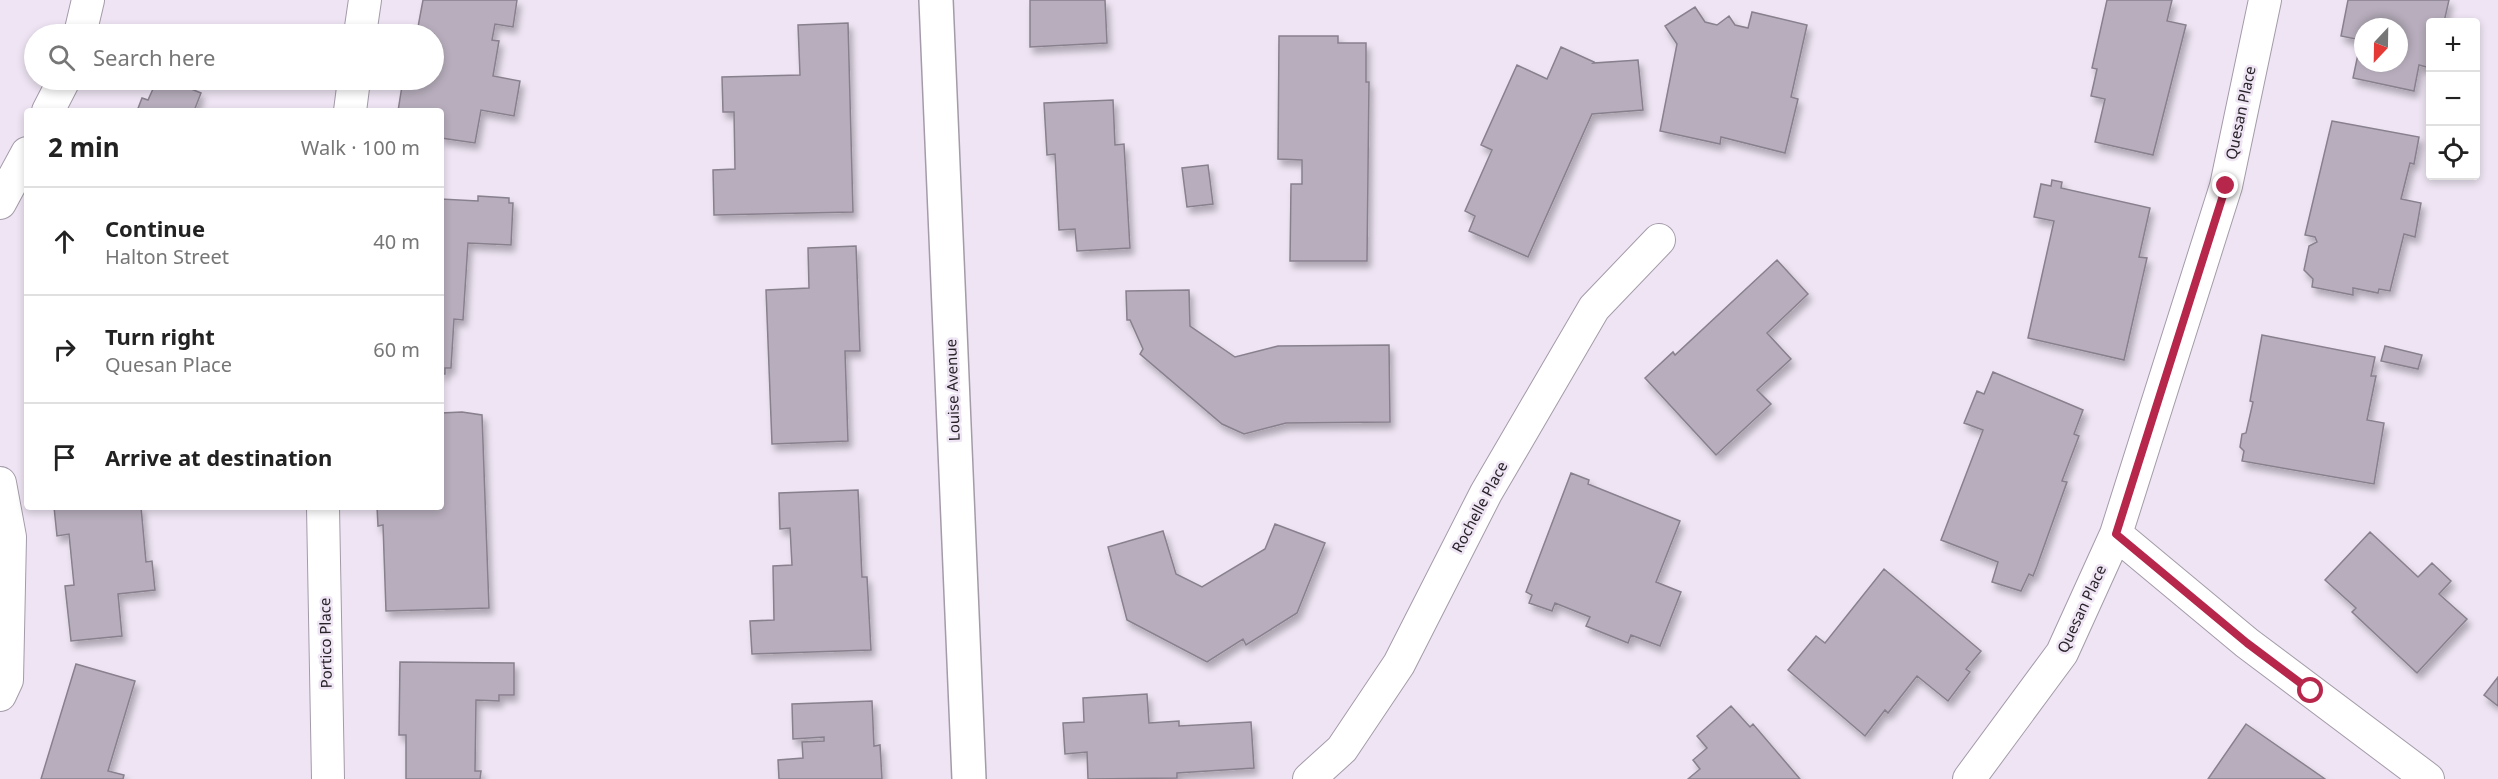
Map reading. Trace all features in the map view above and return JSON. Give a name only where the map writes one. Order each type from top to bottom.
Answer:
[{"type":"street","points":[[82,24],[88,0]]},
{"type":"street","points":[[361,24],[365,0]]},
{"type":"street","name":"Louise Avenue","points":[[936,0],[969,779]]},
{"type":"street","name":"Quesan Place","points":[[1969,779],[2062,653],[2116,534],[2226,186],[2265,0]]},
{"type":"street","points":[[50,108],[59,90]]},
{"type":"street","points":[[350,108],[353,90]]},
{"type":"street","points":[[0,203],[24,159]]},
{"type":"street","name":"Rochelle Place","points":[[1309,779],[1342,749],[1399,664],[1486,494],[1594,308],[1659,240]]},
{"type":"street","points":[[0,483],[10,537],[8,680],[0,695]]},
{"type":"street","name":"Portico Place","points":[[323,510],[328,779]]},
{"type":"street","points":[[2116,534],[2247,643],[2428,779]]},
{"type":"building","points":[[423,0],[517,0],[513,27],[495,24],[492,40],[499,41],[493,76],[520,81],[514,116],[481,110],[475,143],[444,138],[444,108],[398,108],[401,90],[444,90],[444,24],[419,24]]},
{"type":"building","points":[[1030,0],[1105,0],[1107,43],[1030,47]]},
{"type":"building","points":[[2107,0],[2172,0],[2167,21],[2186,25],[2153,155],[2095,142],[2105,99],[2091,96],[2097,69],[2092,68]]},
{"type":"building","points":[[2348,0],[2449,0],[2445,18],[2426,18],[2426,67],[2419,65],[2414,91],[2353,78],[2354,72],[2408,72],[2408,18],[2354,18],[2354,39],[2341,36]]},
{"type":"building","points":[[1695,7],[1705,22],[1717,25],[1729,16],[1735,25],[1748,28],[1752,12],[1807,25],[1791,97],[1798,99],[1785,153],[1721,137],[1720,144],[1660,131],[1677,44],[1665,26]]},
{"type":"building","points":[[848,23],[853,212],[714,215],[713,170],[735,169],[734,112],[723,112],[722,77],[800,75],[798,25]]},
{"type":"building","points":[[1279,36],[1338,36],[1338,43],[1366,43],[1366,82],[1369,82],[1367,261],[1290,261],[1291,184],[1302,184],[1302,160],[1278,159]]},
{"type":"building","points":[[1561,47],[1593,63],[1638,60],[1643,110],[1592,114],[1528,257],[1469,231],[1475,216],[1465,211],[1492,150],[1481,145],[1517,65],[1547,79]]},
{"type":"building","points":[[152,90],[194,90],[201,93],[195,108],[138,108],[142,98],[148,100]]},
{"type":"building","points":[[1113,100],[1115,145],[1124,144],[1130,248],[1077,251],[1075,229],[1059,230],[1055,154],[1047,155],[1044,103]]},
{"type":"building","points":[[2332,121],[2419,137],[2414,164],[2410,163],[2401,199],[2421,203],[2415,237],[2404,234],[2390,291],[2379,289],[2378,293],[2353,288],[2353,295],[2312,287],[2313,279],[2304,270],[2309,246],[2317,242],[2315,237],[2305,235]]},
{"type":"building","points":[[1208,165],[1213,204],[1187,207],[1182,168]]},
{"type":"building","points":[[2052,180],[2062,182],[2061,188],[2150,208],[2139,257],[2147,258],[2124,360],[2028,338],[2054,221],[2034,217],[2041,184],[2051,186]]},
{"type":"building","points":[[478,196],[509,198],[509,203],[513,203],[511,245],[468,243],[463,320],[454,319],[451,368],[445,368],[444,374],[444,199],[478,201]]},
{"type":"building","points":[[856,246],[860,351],[845,351],[848,441],[772,444],[766,290],[809,288],[808,248]]},
{"type":"building","points":[[1777,260],[1808,294],[1767,333],[1791,359],[1757,390],[1771,404],[1716,455],[1645,378],[1673,352],[1675,355]]},
{"type":"building","points":[[1189,290],[1190,326],[1235,357],[1278,346],[1389,345],[1390,422],[1286,423],[1244,434],[1222,424],[1140,354],[1143,349],[1130,320],[1127,320],[1126,291]]},
{"type":"building","points":[[2262,335],[2375,357],[2371,376],[2376,376],[2367,420],[2384,423],[2374,484],[2242,461],[2244,451],[2240,447],[2242,434],[2246,433],[2253,402],[2250,401]]},
{"type":"building","points":[[2385,346],[2422,355],[2418,369],[2381,361]]},
{"type":"building","points":[[1993,372],[2083,410],[2074,434],[2079,436],[2062,481],[2067,482],[2033,576],[2029,574],[2021,591],[1992,582],[1998,562],[1941,540],[1983,430],[1964,423],[1977,391],[1984,394]]},
{"type":"building","points":[[462,412],[482,415],[489,608],[386,611],[383,525],[378,526],[377,510],[444,510],[444,413]]},
{"type":"building","points":[[1571,473],[1589,480],[1588,484],[1680,521],[1656,582],[1681,592],[1660,646],[1631,635],[1628,643],[1586,626],[1590,617],[1555,603],[1552,611],[1529,603],[1532,595],[1526,592]]},
{"type":"building","points":[[858,490],[862,577],[867,577],[871,650],[752,654],[750,621],[774,620],[773,566],[792,565],[790,528],[780,529],[779,493]]},
{"type":"building","points":[[54,510],[141,510],[146,562],[152,561],[155,590],[118,594],[122,636],[71,641],[65,586],[74,585],[69,534],[57,536]]},
{"type":"building","points":[[1275,524],[1325,543],[1297,613],[1246,645],[1243,639],[1207,662],[1127,620],[1108,547],[1163,531],[1176,574],[1202,587],[1265,549]]},
{"type":"building","points":[[2370,532],[2418,577],[2432,563],[2451,581],[2439,594],[2467,619],[2417,673],[2352,612],[2356,608],[2325,580]]},
{"type":"building","points":[[1884,569],[1981,651],[1966,669],[1970,672],[1948,701],[1917,676],[1888,713],[1885,710],[1865,736],[1788,670],[1816,636],[1825,643]]},
{"type":"building","points":[[400,662],[514,663],[514,695],[499,695],[499,701],[476,700],[475,771],[481,771],[480,779],[406,779],[406,735],[399,735]]},
{"type":"building","points":[[76,664],[135,681],[108,771],[124,775],[123,779],[41,779]]},
{"type":"building","points":[[2498,677],[2498,706],[2484,695]]},
{"type":"building","points":[[1147,694],[1149,723],[1179,721],[1179,726],[1251,722],[1254,768],[1177,773],[1177,778],[1088,779],[1087,752],[1065,754],[1063,723],[1084,722],[1083,698]]},
{"type":"building","points":[[872,701],[874,746],[880,745],[882,779],[779,779],[778,760],[803,758],[802,742],[824,741],[824,737],[793,739],[792,704]]},
{"type":"building","points":[[1731,706],[1750,727],[1753,724],[1800,779],[1688,779],[1700,769],[1693,760],[1707,748],[1697,736]]},
{"type":"building","points":[[2246,724],[2325,779],[2208,779]]},
{"type":"route","points":[[2226,186],[2116,534],[2247,643],[2311,691]]}]
